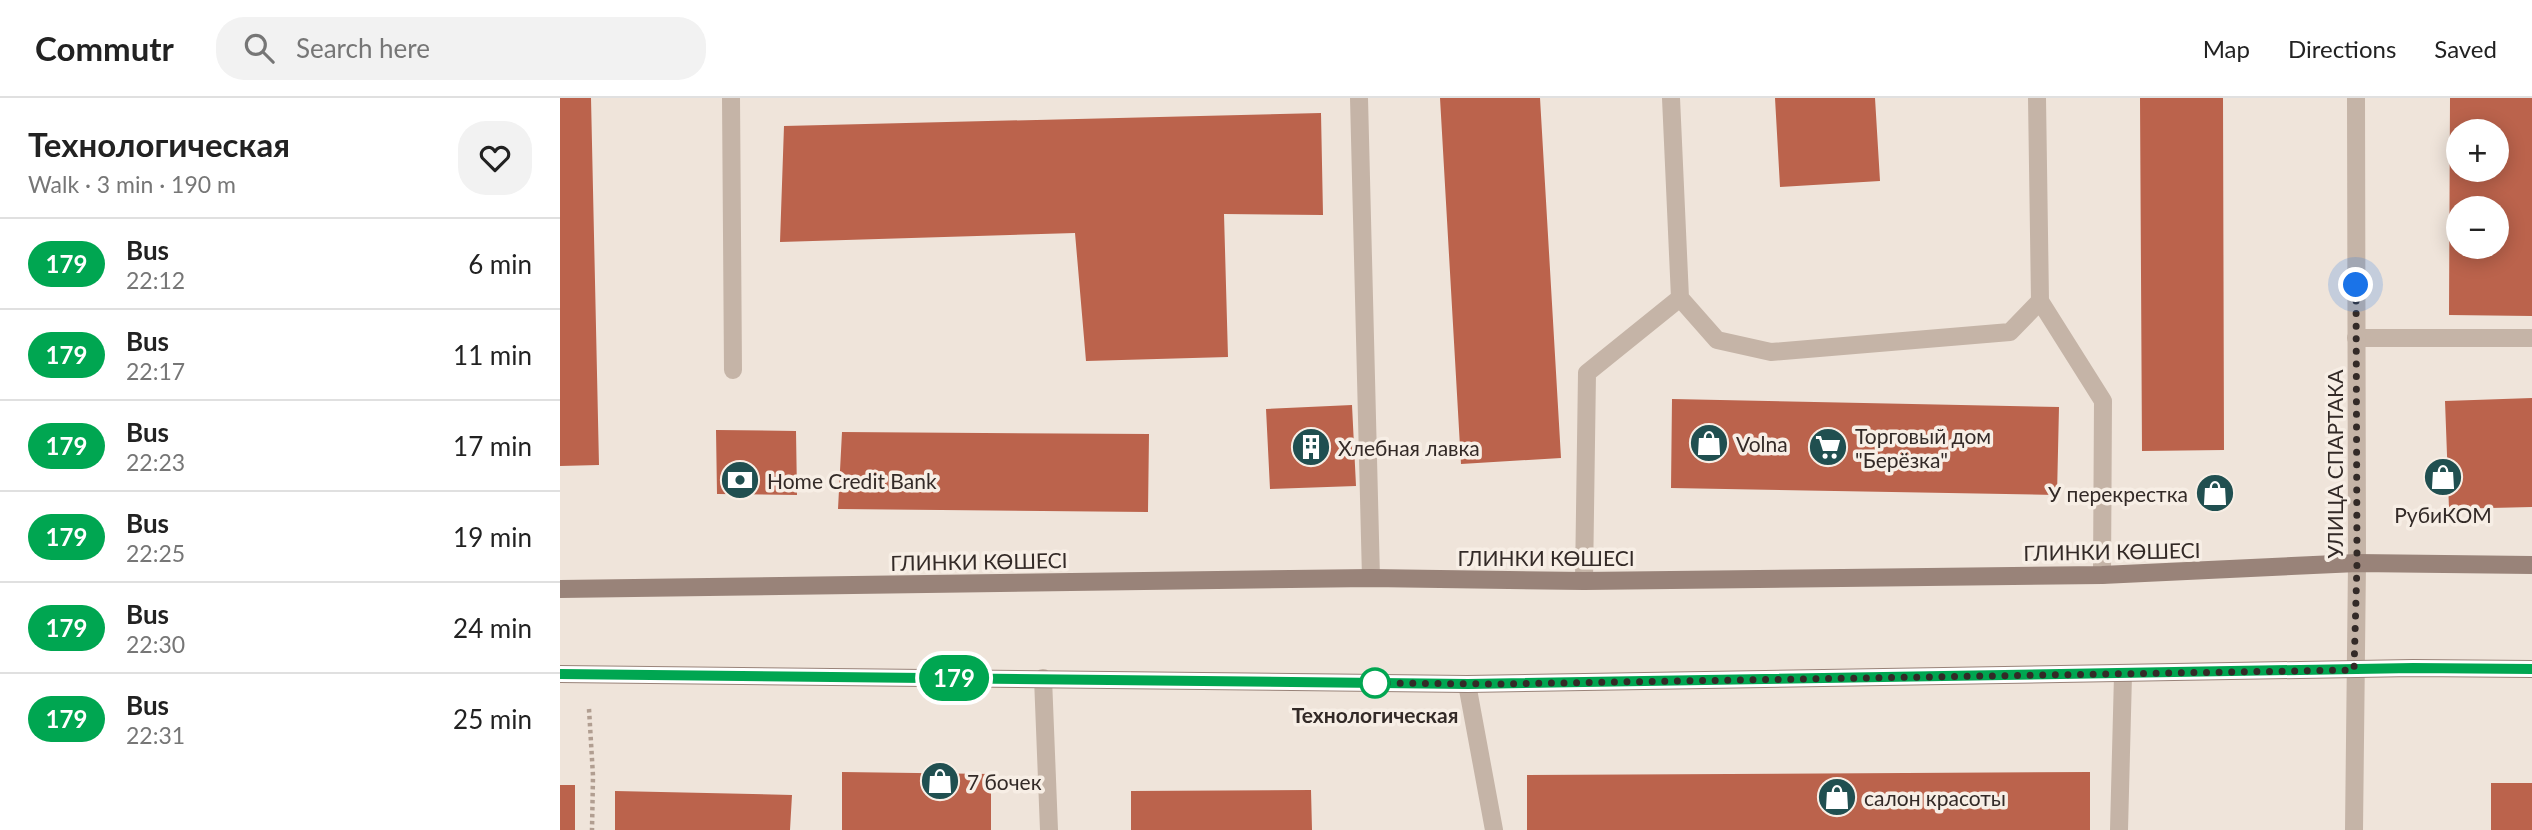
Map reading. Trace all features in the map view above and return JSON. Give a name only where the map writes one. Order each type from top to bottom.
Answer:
[{"type":"main road","name":"ГЛИНКИ КӨШЕСІ","points":[[560,589],[1371,578],[1584,581],[2102,575],[2357,563],[2532,565]]},
{"type":"main road","points":[[560,674],[1468,684],[2532,669]]},
{"type":"street","points":[[731,98],[733,370]]},
{"type":"street","points":[[1359,98],[1371,578]]},
{"type":"street","points":[[1671,98],[1680,298],[1717,340],[1771,352],[2010,332],[2040,301]]},
{"type":"street","points":[[2037,98],[2040,301],[2103,401],[2102,575]]},
{"type":"street","name":"УЛИЦА СПАРТАКА","points":[[2354,830],[2357,563],[2356,98]]},
{"type":"street","points":[[1584,581],[1587,373],[1680,298]]},
{"type":"street","points":[[2356,338],[2532,338]]},
{"type":"street","points":[[2119,830],[2123,675]]},
{"type":"street","points":[[1043,678],[1049,830]]},
{"type":"street","points":[[1468,684],[1494,830]]},
{"type":"path","points":[[587,674],[593,776],[592,830]]},
{"type":"building","points":[[560,98],[591,98],[599,465],[560,466]]},
{"type":"building","points":[[1440,98],[1540,98],[1561,458],[1461,464]]},
{"type":"building","points":[[1775,98],[1875,98],[1880,181],[1780,187]]},
{"type":"building","points":[[2140,98],[2223,98],[2224,450],[2142,451]]},
{"type":"building","points":[[2450,98],[2532,98],[2532,316],[2449,315],[2449,259],[2509,259],[2509,196],[2450,196],[2450,182],[2509,182],[2509,119],[2450,119]]},
{"type":"building","points":[[1321,113],[1323,215],[1224,214],[1228,357],[1086,361],[1075,233],[780,242],[784,126]]},
{"type":"building","points":[[2532,398],[2532,507],[2449,509],[2445,401]]},
{"type":"building","points":[[1672,399],[2059,407],[2057,495],[1671,488]]},
{"type":"building","name":"Хлебная лавка","points":[[1352,405],[1356,486],[1270,489],[1266,409]]},
{"type":"building","points":[[716,430],[796,431],[797,495],[717,494]]},
{"type":"building","points":[[842,432],[1149,434],[1148,512],[838,509]]},
{"type":"building","points":[[842,772],[991,774],[991,830],[842,830]]},
{"type":"building","points":[[2090,772],[2090,830],[1527,830],[1527,775]]},
{"type":"building","points":[[2491,783],[2532,783],[2532,830],[2491,830]]},
{"type":"building","points":[[560,785],[575,785],[575,830],[560,830]]},
{"type":"building","points":[[1311,790],[1312,830],[1131,830],[1131,791]]},
{"type":"building","points":[[615,791],[792,795],[790,830],[615,830]]},
{"type":"bus line","name":"179","points":[[560,674],[1468,684],[2413,668],[2532,669]]},
{"type":"place","name":"Volna","points":[[1709,443]]},
{"type":"place","name":"Хлебная лавка","points":[[1311,447]]},
{"type":"place","name":"Торговый дом \"Берёзка\"","points":[[1828,447]]},
{"type":"place","name":"РубиКОМ","points":[[2443,477]]},
{"type":"place","name":"Home Credit Bank","points":[[740,480]]},
{"type":"place","name":"У перекрестка","points":[[2215,493]]},
{"type":"place","name":"Технологическая","points":[[1375,683]]},
{"type":"place","name":"7 бочек","points":[[940,781]]},
{"type":"place","name":"салон красоты","points":[[1837,797]]},
{"type":"route","points":[[1375,683],[1495,684],[2354,670],[2357,563],[2356,285]]}]
